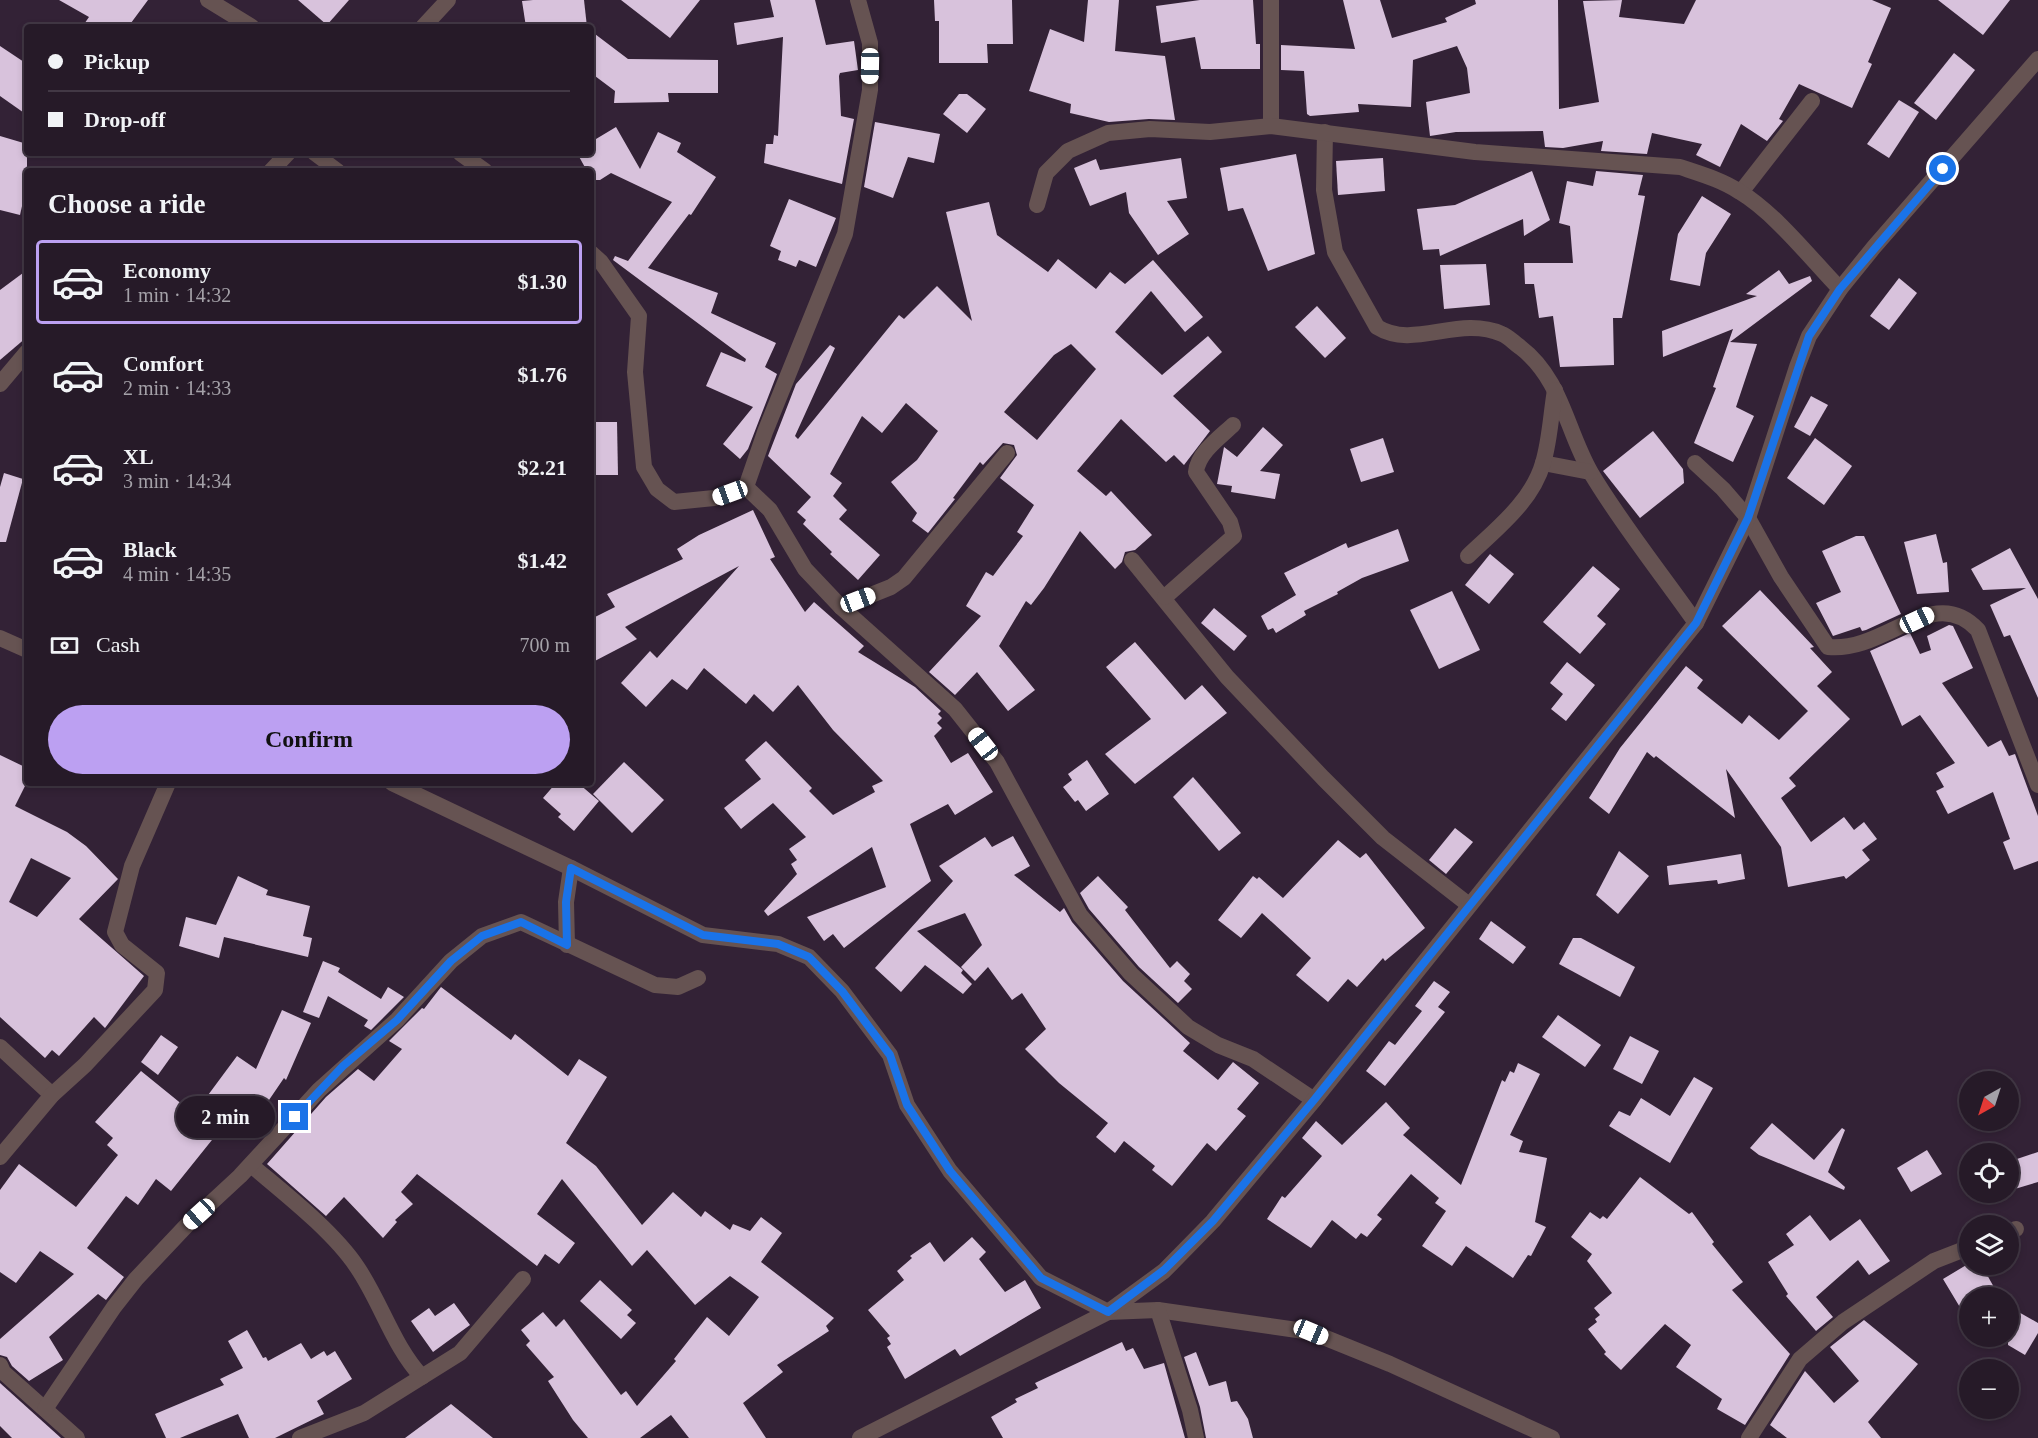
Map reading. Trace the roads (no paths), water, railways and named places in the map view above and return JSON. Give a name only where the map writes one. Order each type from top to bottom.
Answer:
[{"type":"street","points":[[208,0],[247,24]]},
{"type":"street","points":[[426,24],[448,0]]},
{"type":"street","points":[[746,487],[765,432],[844,234],[870,90],[870,43],[858,0]]},
{"type":"street","points":[[1271,0],[1271,126]]},
{"type":"street","points":[[860,1438],[1108,1312],[1164,1270],[1213,1221],[1314,1100],[1696,623],[1748,518],[1809,336],[1840,289],[2038,60]]},
{"type":"street","points":[[1741,192],[1812,101]]},
{"type":"street","points":[[1037,205],[1046,173],[1068,151],[1108,133],[1150,129],[1210,132],[1271,126],[1475,152],[1680,167],[1707,175],[1741,192],[1786,231],[1840,289]]},
{"type":"street","points":[[1325,132],[1324,190],[1335,252],[1377,327],[1389,334],[1403,336],[1475,326],[1503,334],[1537,360],[1555,389],[1590,472],[1696,623]]},
{"type":"street","points":[[274,168],[285,156]]},
{"type":"street","points":[[464,156],[481,168]]},
{"type":"street","points":[[594,256],[601,262],[639,316],[635,372],[644,467],[657,489],[674,502],[714,498],[746,487]]},
{"type":"street","points":[[0,384],[24,356]]},
{"type":"street","points":[[1467,556],[1508,518],[1533,487],[1544,463],[1555,389]]},
{"type":"street","points":[[1165,597],[1234,536],[1230,522],[1196,472],[1197,464],[1205,452],[1233,425]]},
{"type":"street","points":[[841,607],[891,587],[904,578],[1007,453]]},
{"type":"street","points":[[1544,463],[1590,472]]},
{"type":"street","points":[[1695,463],[1724,489],[1748,518],[1781,577],[1828,647],[1845,649],[1863,644],[1934,611],[1958,614],[1970,621],[1978,630],[2038,785]]},
{"type":"street","points":[[746,487],[770,510],[805,569],[841,607],[956,709],[997,762],[1080,915],[1131,974],[1188,1027],[1218,1045],[1253,1059],[1314,1100]]},
{"type":"street","points":[[1132,560],[1165,597],[1227,677],[1323,778],[1383,838],[1469,905]]},
{"type":"street","points":[[0,638],[24,649]]},
{"type":"street","points":[[0,1157],[52,1095],[85,1065],[155,990],[157,973],[122,945],[115,932],[132,866],[167,786]]},
{"type":"street","points":[[398,786],[571,868],[703,935],[778,944],[809,957],[842,991],[890,1055],[907,1105],[950,1171],[1041,1278],[1108,1312],[1158,1310],[1311,1332],[1390,1364],[1552,1438]]},
{"type":"street","points":[[567,945],[566,902],[571,868]]},
{"type":"street","points":[[45,1408],[98,1328],[136,1279],[186,1226],[251,1165],[319,1090],[397,1020],[451,961],[482,936],[521,922],[655,985],[678,987],[698,978]]},
{"type":"street","points":[[0,1047],[52,1095]]},
{"type":"street","points":[[251,1165],[303,1209],[355,1264],[408,1362],[422,1377]]},
{"type":"street","points":[[1749,1438],[1800,1359],[1843,1322],[1934,1261],[1959,1252]]},
{"type":"street","points":[[300,1438],[364,1413],[460,1353],[523,1279]]},
{"type":"street","points":[[1158,1310],[1190,1410],[1196,1438]]},
{"type":"street","points":[[1,1371],[77,1438]]},
{"type":"lane","points":[[318,156],[334,168]]}]
